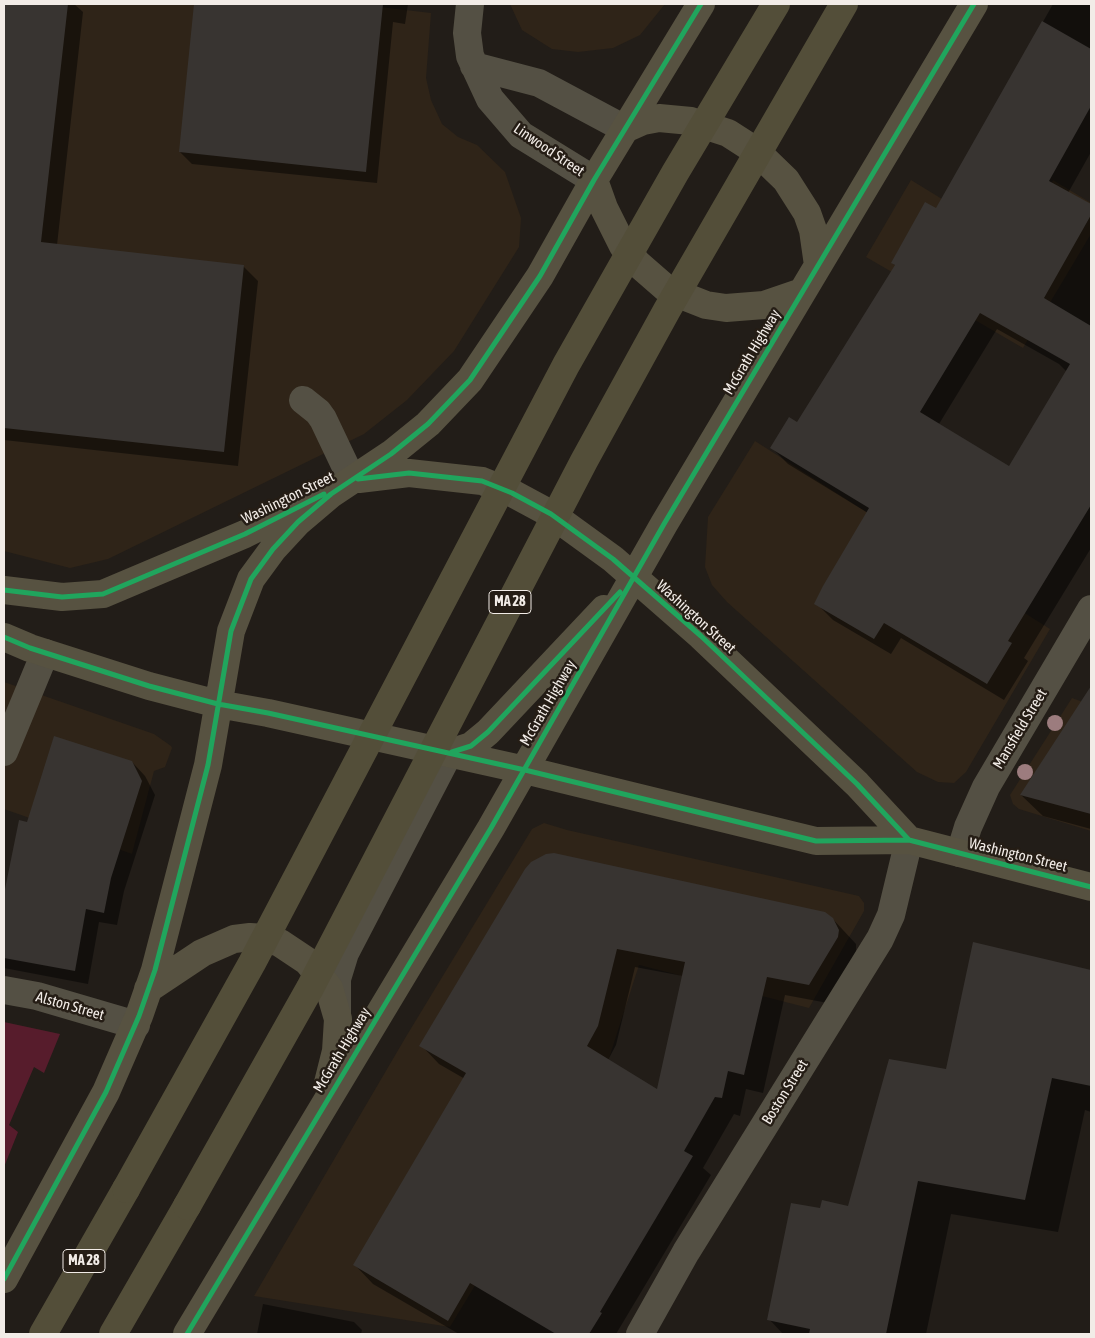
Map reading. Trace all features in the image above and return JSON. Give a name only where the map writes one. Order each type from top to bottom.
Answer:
[{"type":"highway","name":"MA 28","points":[[43,1334],[252,962],[566,365],[675,173],[776,4]]},
{"type":"highway","name":"MA 28","points":[[113,1334],[310,988],[593,444],[667,310],[844,4]]},
{"type":"main road","points":[[4,1279],[106,1092],[136,1025],[148,989],[208,765],[231,630],[252,579],[284,536],[331,494],[391,454],[428,424],[470,380],[540,276],[594,180],[701,4]]},
{"type":"main road","name":"McGrath Highway","points":[[187,1334],[524,770],[634,577],[974,4]]},
{"type":"main road","points":[[625,129],[643,121],[659,118],[691,121],[728,133],[756,151],[786,180],[807,213],[813,230],[818,265]]},
{"type":"main road","points":[[594,180],[604,208],[623,246],[637,264],[668,290],[706,305],[726,308],[764,305],[802,292]]},
{"type":"main road","name":"Washington Street","points":[[4,590],[62,597],[103,594],[245,534],[352,480],[409,473],[482,481],[512,493],[551,514],[602,550],[701,636],[857,784],[909,840]]},
{"type":"main road","points":[[450,753],[471,746],[488,732],[634,577]]},
{"type":"main road","name":"Washington Street","points":[[4,637],[119,678],[218,704],[268,713],[450,753],[816,841],[909,840],[1091,887]]},
{"type":"main road","points":[[148,989],[218,944],[250,937],[266,938],[293,951],[307,961],[320,974],[329,988],[338,1019],[332,1071],[308,1131]]},
{"type":"street","name":"Linwood Street","points":[[470,4],[467,44],[474,66],[490,99],[521,135],[594,180]]},
{"type":"street","points":[[474,66],[539,83],[625,129]]},
{"type":"street","points":[[303,400],[318,412],[323,419],[352,480]]},
{"type":"street","name":"Mansfield Street","points":[[960,853],[968,827],[986,787],[1091,609]]},
{"type":"street","points":[[4,752],[45,653]]},
{"type":"street","points":[[338,1019],[337,979],[345,953],[450,753]]},
{"type":"street","name":"Boston Street","points":[[640,1334],[686,1252],[880,938],[891,915],[909,840]]},
{"type":"street","name":"Alston Street","points":[[4,990],[37,996],[136,1025]]},
{"type":"shaded area","points":[[4,4],[355,4],[431,13],[426,78],[431,100],[442,124],[458,137],[477,145],[505,172],[521,218],[519,247],[454,351],[407,400],[364,434],[108,559],[70,568],[4,551]]},
{"type":"shaded area","points":[[510,4],[665,4],[640,35],[613,48],[578,52],[552,49],[522,30]]},
{"type":"shaded area","points":[[911,180],[1017,245],[1053,180],[1091,203],[1091,234],[1023,348],[866,257]]},
{"type":"shaded area","points":[[755,441],[1050,629],[966,772],[954,783],[938,782],[917,772],[727,602],[712,585],[705,567],[708,517]]},
{"type":"shaded area","points":[[4,682],[154,734],[171,746],[172,748],[165,767],[154,771],[132,854],[4,809]]},
{"type":"shaded area","points":[[1072,698],[1091,705],[1091,831],[1019,809],[1013,804],[1010,795]]},
{"type":"shaded area","points":[[544,823],[567,830],[859,896],[864,903],[864,911],[809,1008],[639,965],[605,1071],[450,1327],[254,1296],[407,1035],[532,829]]},
{"type":"shaded area","points":[[4,1022],[60,1034],[44,1073],[34,1067],[9,1125],[18,1132],[4,1167]]},
{"type":"building","points":[[4,4],[68,4],[41,242],[244,265],[224,452],[4,428]]},
{"type":"building","points":[[194,4],[383,4],[366,172],[179,152]]},
{"type":"building","points":[[1042,21],[1091,49],[1091,106],[1049,181],[1091,204],[1091,215],[1044,298],[1091,326],[1091,505],[1008,641],[1012,643],[987,684],[884,623],[874,639],[814,604],[869,508],[770,448],[789,417],[797,422],[895,265],[891,263],[925,202],[936,208]],"holes":[[[980,313],[1070,364],[1009,466],[920,412]]]},
{"type":"building","points":[[1091,686],[1091,814],[1020,795]]},
{"type":"building","points":[[54,736],[132,761],[142,781],[111,878],[104,913],[86,909],[75,971],[4,958],[4,894],[19,820],[27,822]]},
{"type":"building","points":[[554,853],[825,912],[833,918],[839,930],[838,937],[809,985],[767,977],[744,1075],[728,1071],[722,1098],[715,1097],[684,1151],[693,1156],[600,1312],[602,1313],[589,1334],[556,1334],[470,1283],[448,1321],[353,1265],[466,1073],[419,1046],[525,869],[531,862],[546,854]],"holes":[[[617,949],[685,962],[657,1089],[587,1046],[598,1026]]]},
{"type":"building","points":[[973,942],[1091,970],[1091,1086],[1052,1078],[1025,1200],[918,1181],[886,1334],[809,1334],[810,1329],[767,1320],[791,1203],[820,1208],[822,1200],[848,1206],[889,1059],[946,1069]]},
{"type":"cycle path","points":[[4,1279],[106,1092],[139,1016],[155,970],[208,765],[231,631],[251,579],[273,549],[298,522],[331,494],[391,454],[428,424],[470,380],[540,276],[594,180],[701,4]]},
{"type":"cycle path","points":[[187,1334],[491,828],[664,524],[974,4]]},
{"type":"cycle path","points":[[358,479],[409,473],[482,481],[512,493],[551,514],[613,559],[701,636],[857,784],[909,840]]},
{"type":"cycle path","points":[[4,590],[62,597],[103,594],[245,534],[324,494]]},
{"type":"cycle path","points":[[452,752],[471,746],[488,732],[620,592]]},
{"type":"cycle path","points":[[4,637],[30,648],[149,686],[218,704],[268,713],[525,770],[816,841],[909,840],[1091,887]]}]
